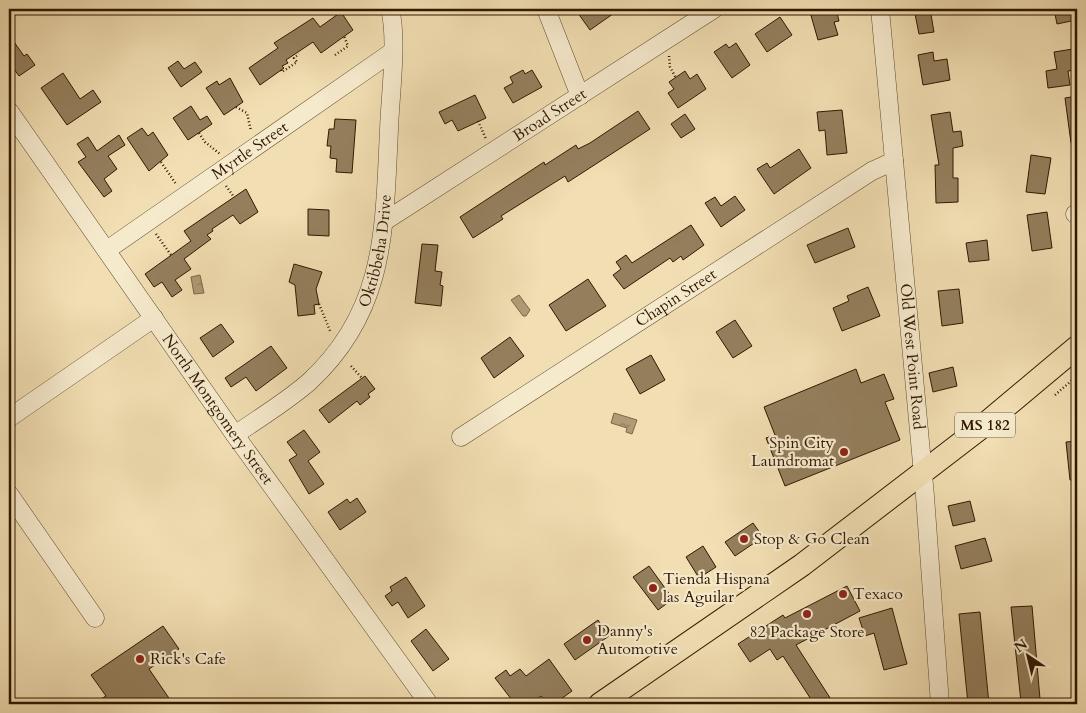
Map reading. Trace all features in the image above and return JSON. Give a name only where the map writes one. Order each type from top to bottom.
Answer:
[{"type":"main road","name":"MS 182","points":[[600,704],[802,565],[978,430],[1077,347]]},
{"type":"street","name":"Oktibbeha Drive","points":[[235,435],[295,393],[319,372],[357,322],[377,270],[385,221],[392,52],[392,16],[390,9]]},
{"type":"street","points":[[546,9],[580,96]]},
{"type":"street","name":"Broad Street","points":[[385,221],[714,9]]},
{"type":"street","name":"Old West Point Road","points":[[880,9],[940,704]]},
{"type":"street","name":"Myrtle Street","points":[[107,250],[392,52]]},
{"type":"street","name":"North Montgomery Street","points":[[9,111],[235,435],[428,704]]},
{"type":"street","name":"Chapin Street","points":[[461,437],[872,171],[894,161]]},
{"type":"street","points":[[9,418],[154,318]]},
{"type":"street","points":[[9,494],[95,618]]},
{"type":"path","points":[[335,56],[348,46],[344,36]]},
{"type":"path","points":[[661,43],[669,55],[670,67],[676,78]]},
{"type":"path","points":[[281,70],[282,72],[297,62],[294,58],[299,54]]},
{"type":"path","points":[[236,107],[246,113],[252,134]]},
{"type":"path","points":[[199,133],[208,145],[220,154]]},
{"type":"path","points":[[161,162],[176,184]]},
{"type":"path","points":[[148,221],[171,255]]},
{"type":"path","points":[[319,304],[325,322],[341,345]]},
{"type":"path","points":[[352,366],[362,378]]},
{"type":"path","points":[[1055,395],[1077,376]]},
{"type":"water","points":[[200,275],[204,293],[194,294],[191,277]]},
{"type":"water","points":[[519,295],[530,310],[526,316],[523,316],[511,300]]},
{"type":"water","points":[[614,413],[637,420],[632,434],[626,432],[627,428],[611,423]]},
{"type":"building","points":[[575,9],[620,9],[590,30]]},
{"type":"building","points":[[836,9],[839,21],[834,22],[838,35],[818,40],[810,12]]},
{"type":"building","points":[[914,9],[930,9],[934,32],[919,34]]},
{"type":"building","points":[[1054,9],[1074,9],[1076,20],[1057,24]]},
{"type":"building","points":[[341,12],[353,30],[321,53],[313,42],[286,60],[288,63],[282,66],[284,68],[260,85],[249,68],[278,48],[274,43],[313,18],[320,27]]},
{"type":"building","points":[[780,17],[792,35],[767,52],[755,34]]},
{"type":"building","points":[[9,35],[24,56],[27,54],[35,65],[19,76],[9,62]]},
{"type":"building","points":[[736,43],[750,65],[732,78],[714,52],[726,44],[729,48]]},
{"type":"building","points":[[1073,49],[1075,70],[1068,71],[1070,85],[1048,88],[1046,71],[1057,69],[1054,52]]},
{"type":"building","points":[[933,52],[934,61],[947,59],[950,80],[923,85],[918,55]]},
{"type":"building","points":[[178,61],[184,69],[195,62],[202,72],[181,87],[168,68]]},
{"type":"building","points":[[523,70],[525,74],[532,70],[542,87],[513,103],[504,88],[513,83],[510,77]]},
{"type":"building","points":[[685,71],[690,79],[697,74],[706,89],[678,108],[668,93],[674,89],[669,82]]},
{"type":"building","points":[[63,73],[80,99],[93,90],[101,102],[67,125],[41,88]]},
{"type":"building","points":[[230,78],[243,102],[224,115],[206,88],[217,81],[219,85]]},
{"type":"building","points":[[475,95],[486,118],[458,131],[452,120],[445,124],[439,112]]},
{"type":"building","points":[[1077,96],[1077,143],[1071,143],[1065,98]]},
{"type":"building","points":[[191,106],[200,120],[207,116],[212,124],[188,140],[173,118]]},
{"type":"building","points":[[842,110],[847,153],[827,155],[825,130],[819,131],[817,112]]},
{"type":"building","points":[[638,111],[650,129],[568,182],[565,176],[501,216],[503,219],[473,238],[460,217],[544,162],[545,165],[576,145],[578,149],[590,143]]},
{"type":"building","points":[[950,112],[953,132],[961,131],[963,146],[953,148],[953,178],[958,178],[958,202],[936,203],[935,165],[939,165],[931,115]]},
{"type":"building","points":[[685,114],[695,129],[681,138],[671,124]]},
{"type":"building","points":[[335,119],[356,120],[352,173],[336,172],[337,159],[330,158],[331,146],[327,146],[329,129],[334,129]]},
{"type":"building","points":[[142,128],[148,136],[153,132],[168,155],[149,171],[127,138]]},
{"type":"building","points":[[119,135],[125,145],[108,156],[117,169],[104,179],[112,191],[104,197],[78,162],[86,157],[77,144],[88,137],[97,151]]},
{"type":"building","points":[[799,149],[811,168],[774,194],[757,169],[767,163],[770,168]]},
{"type":"building","points":[[1031,155],[1051,158],[1045,194],[1026,192]]},
{"type":"building","points":[[246,189],[258,212],[240,224],[233,215],[212,229],[213,231],[207,235],[211,239],[184,259],[191,269],[175,280],[182,290],[172,297],[162,282],[154,287],[145,274],[191,241],[184,231]]},
{"type":"building","points":[[735,196],[745,210],[721,227],[705,203],[715,197],[721,206]]},
{"type":"building","points":[[308,209],[329,210],[329,236],[308,235]]},
{"type":"building","points":[[1047,212],[1052,248],[1032,251],[1027,215]]},
{"type":"building","points":[[691,225],[704,245],[683,260],[681,256],[673,262],[670,258],[624,289],[613,275],[621,269],[616,262],[626,255],[632,263]]},
{"type":"building","points":[[848,228],[855,247],[815,263],[807,245]]},
{"type":"building","points":[[987,240],[989,260],[969,262],[966,243]]},
{"type":"building","points":[[422,244],[438,245],[435,271],[442,272],[440,285],[443,286],[441,306],[415,303]]},
{"type":"building","points":[[294,264],[322,272],[316,289],[319,304],[314,305],[315,314],[298,316],[295,285],[289,282]]},
{"type":"building","points":[[588,279],[606,306],[566,331],[549,305]]},
{"type":"building","points":[[868,287],[880,316],[842,331],[833,308],[849,301],[847,296]]},
{"type":"building","points":[[959,289],[963,323],[942,326],[938,291]]},
{"type":"building","points":[[735,320],[752,346],[733,358],[716,332]]},
{"type":"building","points":[[221,324],[234,342],[213,357],[200,338]]},
{"type":"building","points":[[510,337],[524,356],[494,378],[481,358]]},
{"type":"building","points":[[271,346],[287,368],[256,391],[246,377],[231,387],[225,378]]},
{"type":"building","points":[[651,355],[665,380],[640,394],[626,369]]},
{"type":"building","points":[[953,367],[957,386],[933,392],[929,373]]},
{"type":"building","points":[[856,369],[861,383],[884,374],[894,399],[885,402],[900,440],[785,486],[766,438],[775,435],[764,407]]},
{"type":"building","points":[[365,376],[375,389],[368,394],[370,397],[360,405],[357,401],[329,423],[319,410]]},
{"type":"building","points":[[304,430],[320,452],[308,461],[324,484],[309,494],[289,460],[297,455],[287,442]]},
{"type":"building","points":[[1077,441],[1077,480],[1070,480],[1066,442]]},
{"type":"building","points":[[357,498],[366,512],[340,530],[328,512],[347,499],[350,503]]},
{"type":"building","points":[[970,501],[975,521],[953,526],[948,506]]},
{"type":"building","name":"Stop & Go Clean","points":[[753,523],[763,537],[735,556],[725,542]]},
{"type":"building","points":[[985,538],[992,561],[961,569],[955,546]]},
{"type":"building","points":[[703,546],[716,567],[699,578],[686,557]]},
{"type":"building","name":"Tienda Hispana las Aguilar","points":[[649,566],[673,599],[658,610],[633,577]]},
{"type":"building","points":[[406,577],[425,606],[408,618],[398,602],[392,606],[385,596],[392,591],[390,587]]},
{"type":"building","points":[[847,586],[860,611],[796,645],[834,704],[814,704],[783,656],[777,660],[770,649],[750,662],[738,644],[783,615],[785,618]]},
{"type":"building","points":[[1032,606],[1040,699],[1021,702],[1011,607]]},
{"type":"building","points":[[892,608],[907,664],[884,670],[874,633],[865,636],[859,618]]},
{"type":"building","points":[[980,612],[989,704],[968,704],[959,614]]},
{"type":"building","name":"Danny's Automotive","points":[[598,620],[609,636],[575,660],[564,644]]},
{"type":"building","name":"Rick's Cafe","points":[[163,626],[179,649],[149,669],[173,704],[93,704],[106,696],[91,675]]},
{"type":"building","points":[[426,629],[449,659],[433,671],[411,641]]},
{"type":"building","points":[[549,659],[572,691],[554,704],[547,704],[541,696],[530,704],[515,704],[495,678],[506,670],[510,676],[520,669],[526,676]]},
{"type":"place","name":"Spin City Laundromat","points":[[844,452]]},
{"type":"place","name":"Stop & Go Clean","points":[[744,539]]},
{"type":"place","name":"Tienda Hispana las Aguilar","points":[[653,588]]},
{"type":"place","name":"Texaco","points":[[843,594]]},
{"type":"place","name":"82 Package Store","points":[[807,614]]},
{"type":"place","name":"Danny's Automotive","points":[[587,640]]},
{"type":"place","name":"Rick's Cafe","points":[[140,659]]}]
